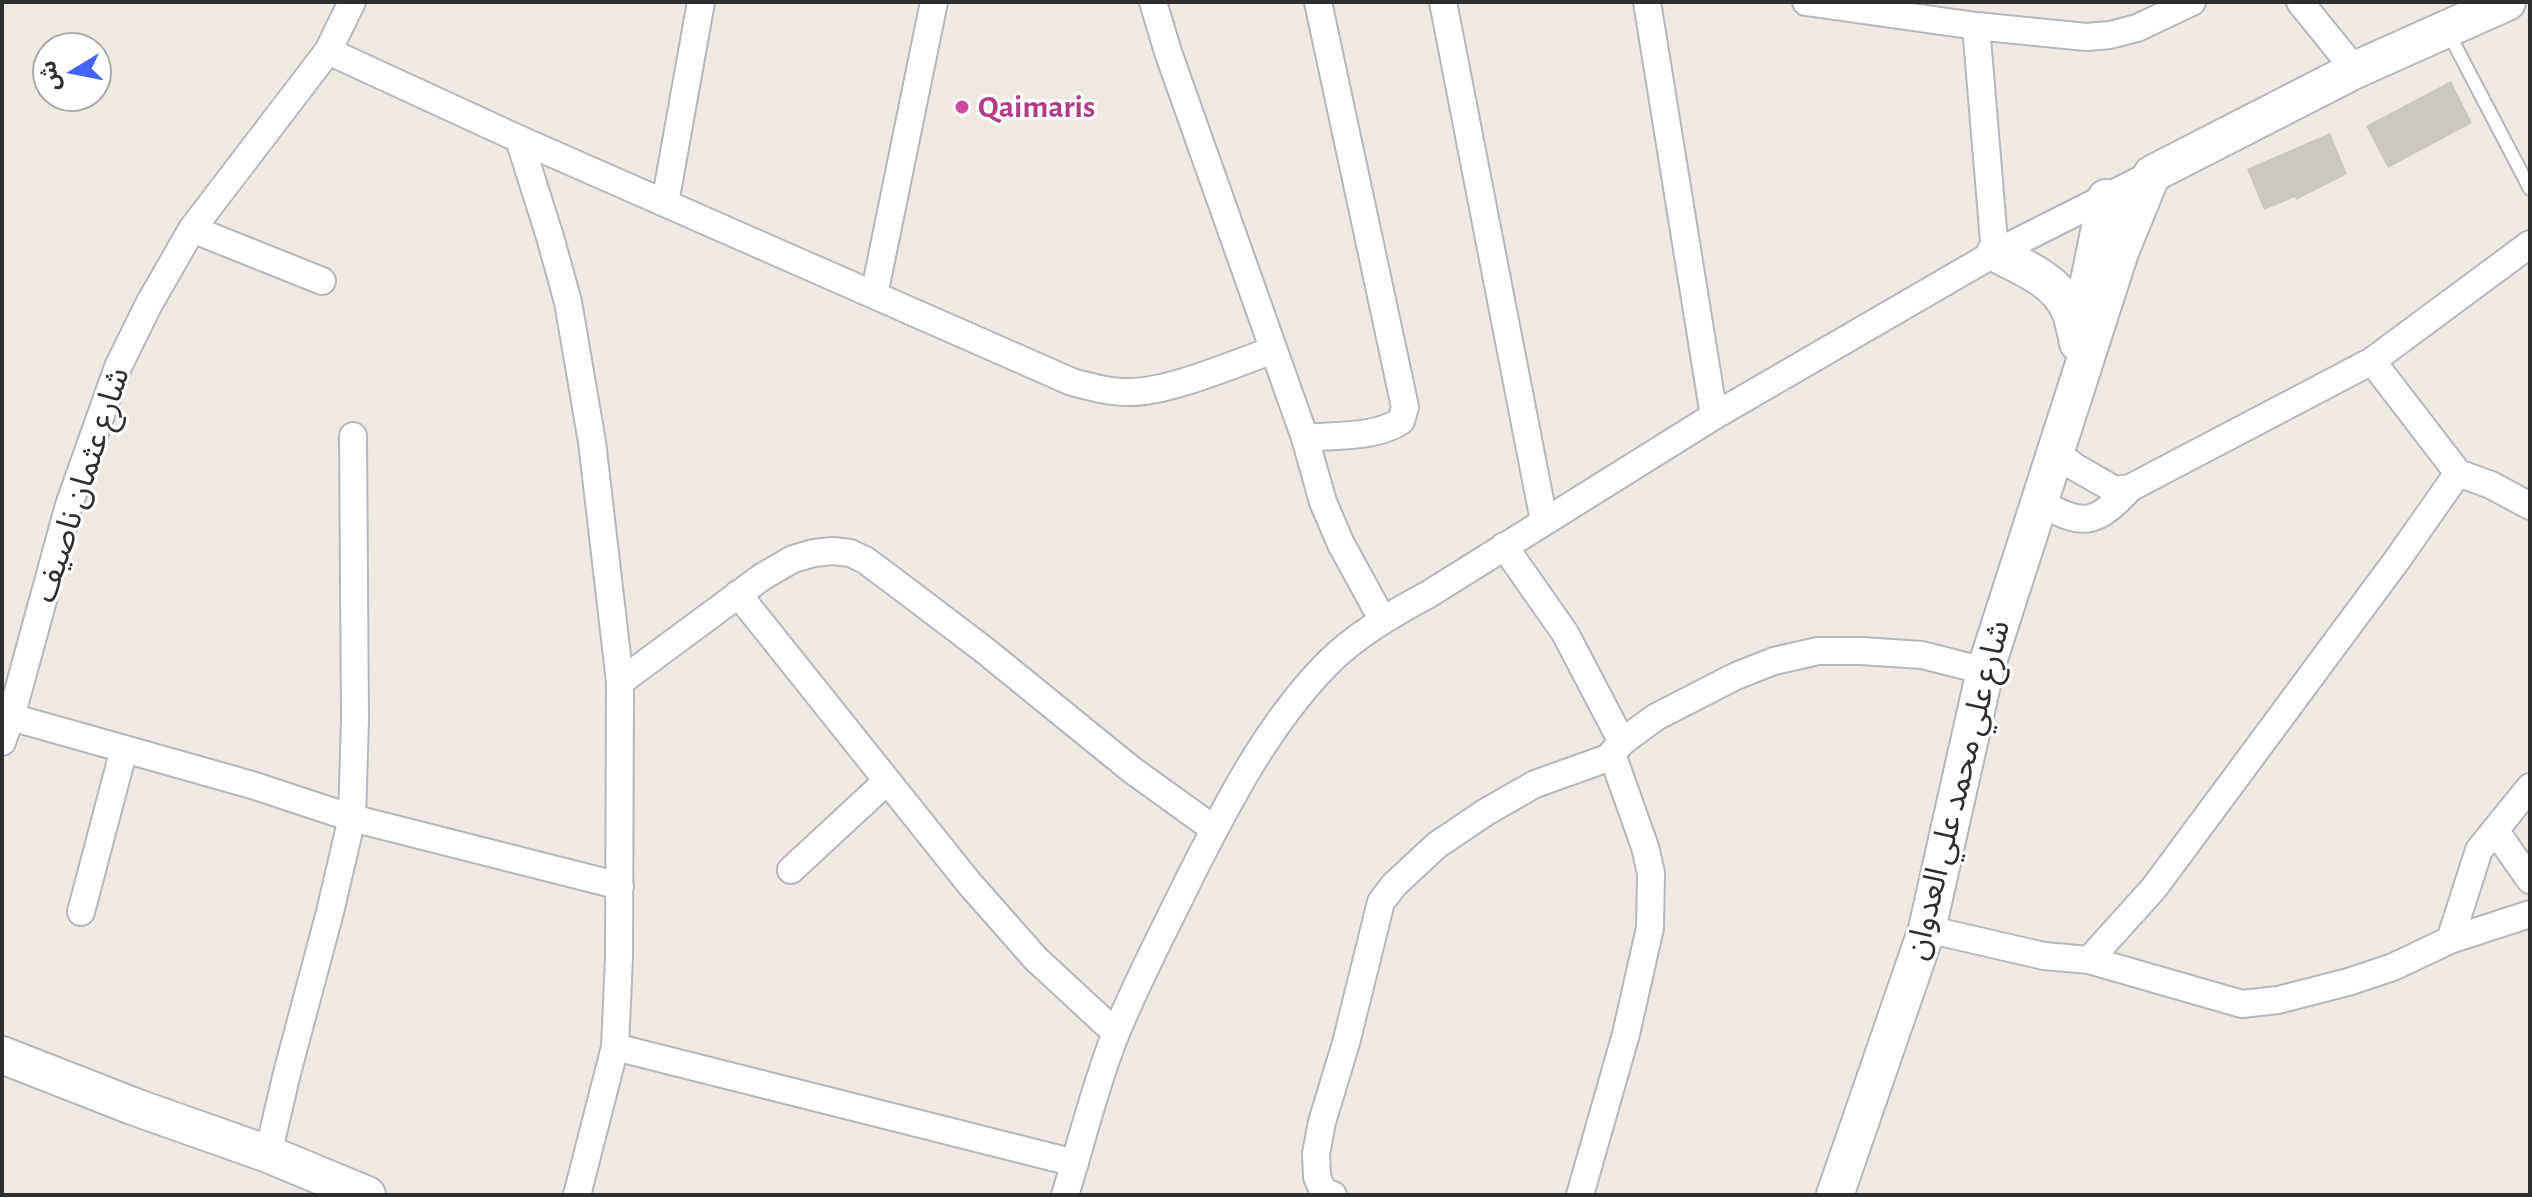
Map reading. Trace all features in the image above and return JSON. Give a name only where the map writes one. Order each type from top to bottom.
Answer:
[{"type":"street","name":"شارع عثمان ناصيف","points":[[2,742],[69,505],[118,367],[149,304],[192,229],[328,51],[352,2]]},
{"type":"street","points":[[665,203],[701,2]]},
{"type":"street","points":[[874,295],[934,2]]},
{"type":"street","points":[[1153,2],[1305,438],[1323,502],[1341,544],[1382,619]]},
{"type":"street","points":[[1305,438],[1376,432],[1401,421],[1405,407],[1318,2]]},
{"type":"street","points":[[1443,2],[1544,521]]},
{"type":"street","points":[[1647,2],[1714,416]]},
{"type":"street","points":[[1806,2],[2060,35],[2110,35],[2137,28],[2192,2]]},
{"type":"street","points":[[2300,2],[2355,70]]},
{"type":"street","points":[[1065,1195],[1116,1033],[1214,829],[1295,699],[1327,663],[1382,619],[1429,594],[1714,416],[1995,253],[2355,70],[2507,2]]},
{"type":"street","points":[[1976,26],[1995,253]]},
{"type":"street","points":[[328,51],[519,139],[1061,378],[1099,389],[1131,393],[1168,386],[1273,350]]},
{"type":"street","points":[[519,139],[568,302],[592,442],[620,682],[620,886],[615,1047],[577,1195]]},
{"type":"street","name":"شارع علي محمد علي العدوان","points":[[1835,1195],[1927,929],[1985,671],[2120,252],[2152,174]]},
{"type":"street","name":"شارع علي محمد علي العدوان","points":[[2077,384],[2078,343],[2106,198]]},
{"type":"street","points":[[192,229],[322,281]]},
{"type":"street","points":[[2039,501],[2072,519],[2083,520],[2106,512],[2130,488],[2372,361],[2530,244]]},
{"type":"street","points":[[1995,253],[2034,272],[2060,296],[2070,309],[2078,343]]},
{"type":"street","points":[[2372,361],[2458,473],[2491,485],[2530,506]]},
{"type":"street","points":[[268,1154],[352,818],[355,720],[353,436]]},
{"type":"street","points":[[2055,452],[2115,490],[2130,488]]},
{"type":"street","points":[[2089,960],[2154,888],[2388,573],[2458,473]]},
{"type":"street","points":[[1504,546],[1565,633],[1617,748],[1651,873],[1650,928],[1626,1034],[1580,1195]]},
{"type":"street","points":[[620,682],[738,594],[793,559],[814,553],[850,553],[865,560],[983,649],[1132,770],[1214,829]]},
{"type":"street","points":[[738,594],[969,883],[1036,959],[1116,1033]]},
{"type":"street","points":[[1333,1195],[1323,1191],[1317,1177],[1316,1154],[1381,902],[1394,885],[1437,845],[1535,784],[1608,758],[1656,717],[1736,676],[1774,661],[1818,651],[1922,655],[1985,671]]},
{"type":"street","points":[[11,717],[252,785],[352,818],[620,886]]},
{"type":"street","points":[[81,912],[124,749]]},
{"type":"street","points":[[791,870],[887,781]]},
{"type":"street","points":[[2450,940],[2479,850],[2530,787]]},
{"type":"street","points":[[2495,830],[2530,880]]},
{"type":"street","points":[[1927,929],[2044,956],[2089,960],[2242,1004],[2278,1000],[2348,982],[2393,967],[2450,940],[2530,914]]},
{"type":"street","points":[[615,1047],[1075,1163]]},
{"type":"street","points":[[2,1055],[268,1154],[367,1195]]},
{"type":"lane","points":[[2446,28],[2530,189]]},
{"type":"building","points":[[2451,81],[2472,123],[2388,168],[2366,126]]},
{"type":"building","points":[[2330,133],[2347,174],[2296,200],[2295,197],[2264,210],[2247,169]]},
{"type":"place","name":"Qaimaris","points":[[962,107]]}]
